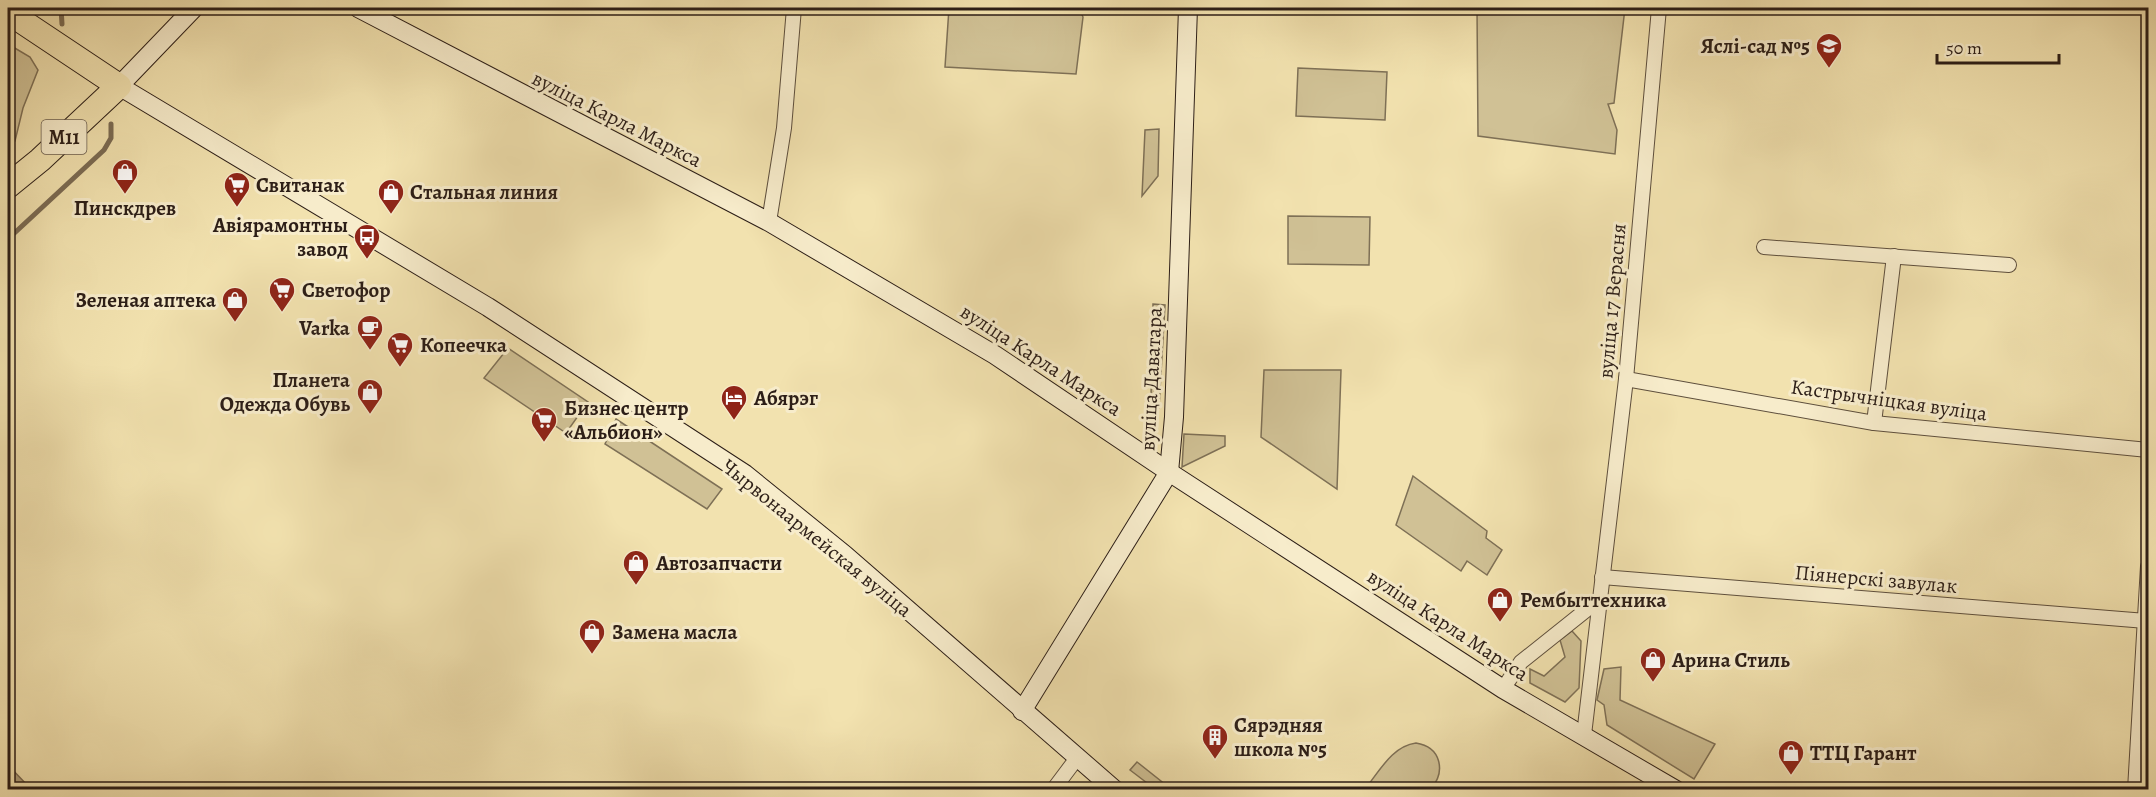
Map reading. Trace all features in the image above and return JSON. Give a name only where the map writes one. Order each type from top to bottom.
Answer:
[{"type":"highway","name":"Чырвонаармейская вуліца","points":[[8,12],[119,86]]},
{"type":"highway","name":"М11","points":[[8,186],[40,160],[119,86]]},
{"type":"street","points":[[119,86],[194,8]]},
{"type":"street","name":"вуліца Карла Маркса","points":[[358,8],[769,222],[995,355],[1169,472],[1503,689],[1676,789]]},
{"type":"street","points":[[769,222],[784,128],[794,8]]},
{"type":"street","name":"вуліца Даватара","points":[[1022,711],[1169,472],[1174,417],[1188,8]]},
{"type":"street","name":"вуліца 17 Верасня","points":[[1584,735],[1626,379],[1659,8]]},
{"type":"street","name":"Чырвонаармейская вуліца","points":[[119,86],[488,307],[745,474],[845,555],[1022,711],[1115,789]]},
{"type":"street","points":[[1764,248],[2009,266]]},
{"type":"street","points":[[1874,423],[1894,256]]},
{"type":"street","name":"Кастрычніцкая вуліца","points":[[1626,379],[1874,423],[2148,450]]},
{"type":"street","points":[[2135,789],[2148,566]]},
{"type":"street","name":"Піянерскі завулак","points":[[1602,577],[2146,621]]},
{"type":"street","points":[[1503,689],[1521,662],[1600,598]]},
{"type":"street","points":[[1053,789],[1077,758]]},
{"type":"shaded area","points":[[949,8],[1079,8],[1083,17],[1076,74],[945,67]]},
{"type":"shaded area","points":[[1477,8],[1625,8],[1614,103],[1608,104],[1617,130],[1615,154],[1478,136]]},
{"type":"shaded area","points":[[8,44],[30,57],[38,70],[23,108],[15,141],[8,150]]},
{"type":"shaded area","points":[[1298,68],[1387,72],[1385,120],[1296,116]]},
{"type":"shaded area","points":[[1159,129],[1158,176],[1142,196],[1145,130]]},
{"type":"shaded area","points":[[1288,216],[1370,217],[1369,265],[1288,264]]},
{"type":"shaded area","points":[[1153,304],[1165,305],[1159,407],[1151,397]]},
{"type":"shaded area","points":[[508,348],[588,402],[566,433],[484,378]]},
{"type":"shaded area","points":[[1264,370],[1341,370],[1337,489],[1261,437]]},
{"type":"shaded area","points":[[616,419],[722,489],[707,509],[605,444]]},
{"type":"shaded area","points":[[1184,434],[1225,436],[1225,446],[1182,467]]},
{"type":"shaded area","points":[[1413,476],[1487,531],[1486,538],[1502,550],[1487,575],[1467,561],[1461,571],[1396,525]]},
{"type":"shaded area","points":[[1572,631],[1581,641],[1579,688],[1565,702],[1530,683],[1530,669],[1544,676],[1565,657],[1560,640]]},
{"type":"shaded area","points":[[1621,667],[1620,700],[1715,744],[1694,779],[1607,725],[1604,705],[1597,700],[1604,669]]},
{"type":"shaded area","points":[[1416,743],[1431,749],[1438,761],[1438,775],[1431,789],[1365,789],[1393,754],[1407,745]]},
{"type":"shaded area","points":[[1137,762],[1171,789],[1155,789],[1130,770]]},
{"type":"shaded area","points":[[8,765],[29,787],[33,789],[8,789]]},
{"type":"waterway","points":[[61,8],[62,24]]},
{"type":"waterway","points":[[8,239],[104,150],[111,138],[111,124]]},
{"type":"place","name":"Яслі-сад №5","points":[[1829,69]]},
{"type":"place","name":"Пинскдрев","points":[[125,195]]},
{"type":"place","name":"Свитанак","points":[[237,208]]},
{"type":"place","name":"Стальная линия","points":[[391,215]]},
{"type":"place","name":"Авіярамонтны завод","points":[[367,260]]},
{"type":"place","name":"Светофор","points":[[282,313]]},
{"type":"place","name":"Зеленая аптека","points":[[235,323]]},
{"type":"place","name":"Varka","points":[[370,351]]},
{"type":"place","name":"Копеечка","points":[[400,368]]},
{"type":"place","name":"Планета Одежда Обувь","points":[[370,415]]},
{"type":"place","name":"Абярэг","points":[[734,421]]},
{"type":"place","name":"Бизнес центр «Альбион»","points":[[544,443]]},
{"type":"place","name":"Автозапчасти","points":[[636,586]]},
{"type":"place","name":"Рембыттехника","points":[[1500,623]]},
{"type":"place","name":"Замена масла","points":[[592,655]]},
{"type":"place","name":"Арина Стиль","points":[[1653,683]]},
{"type":"place","name":"Сярэдняя школа №5","points":[[1215,760]]},
{"type":"place","name":"ТТЦ Гарант","points":[[1791,776]]}]
